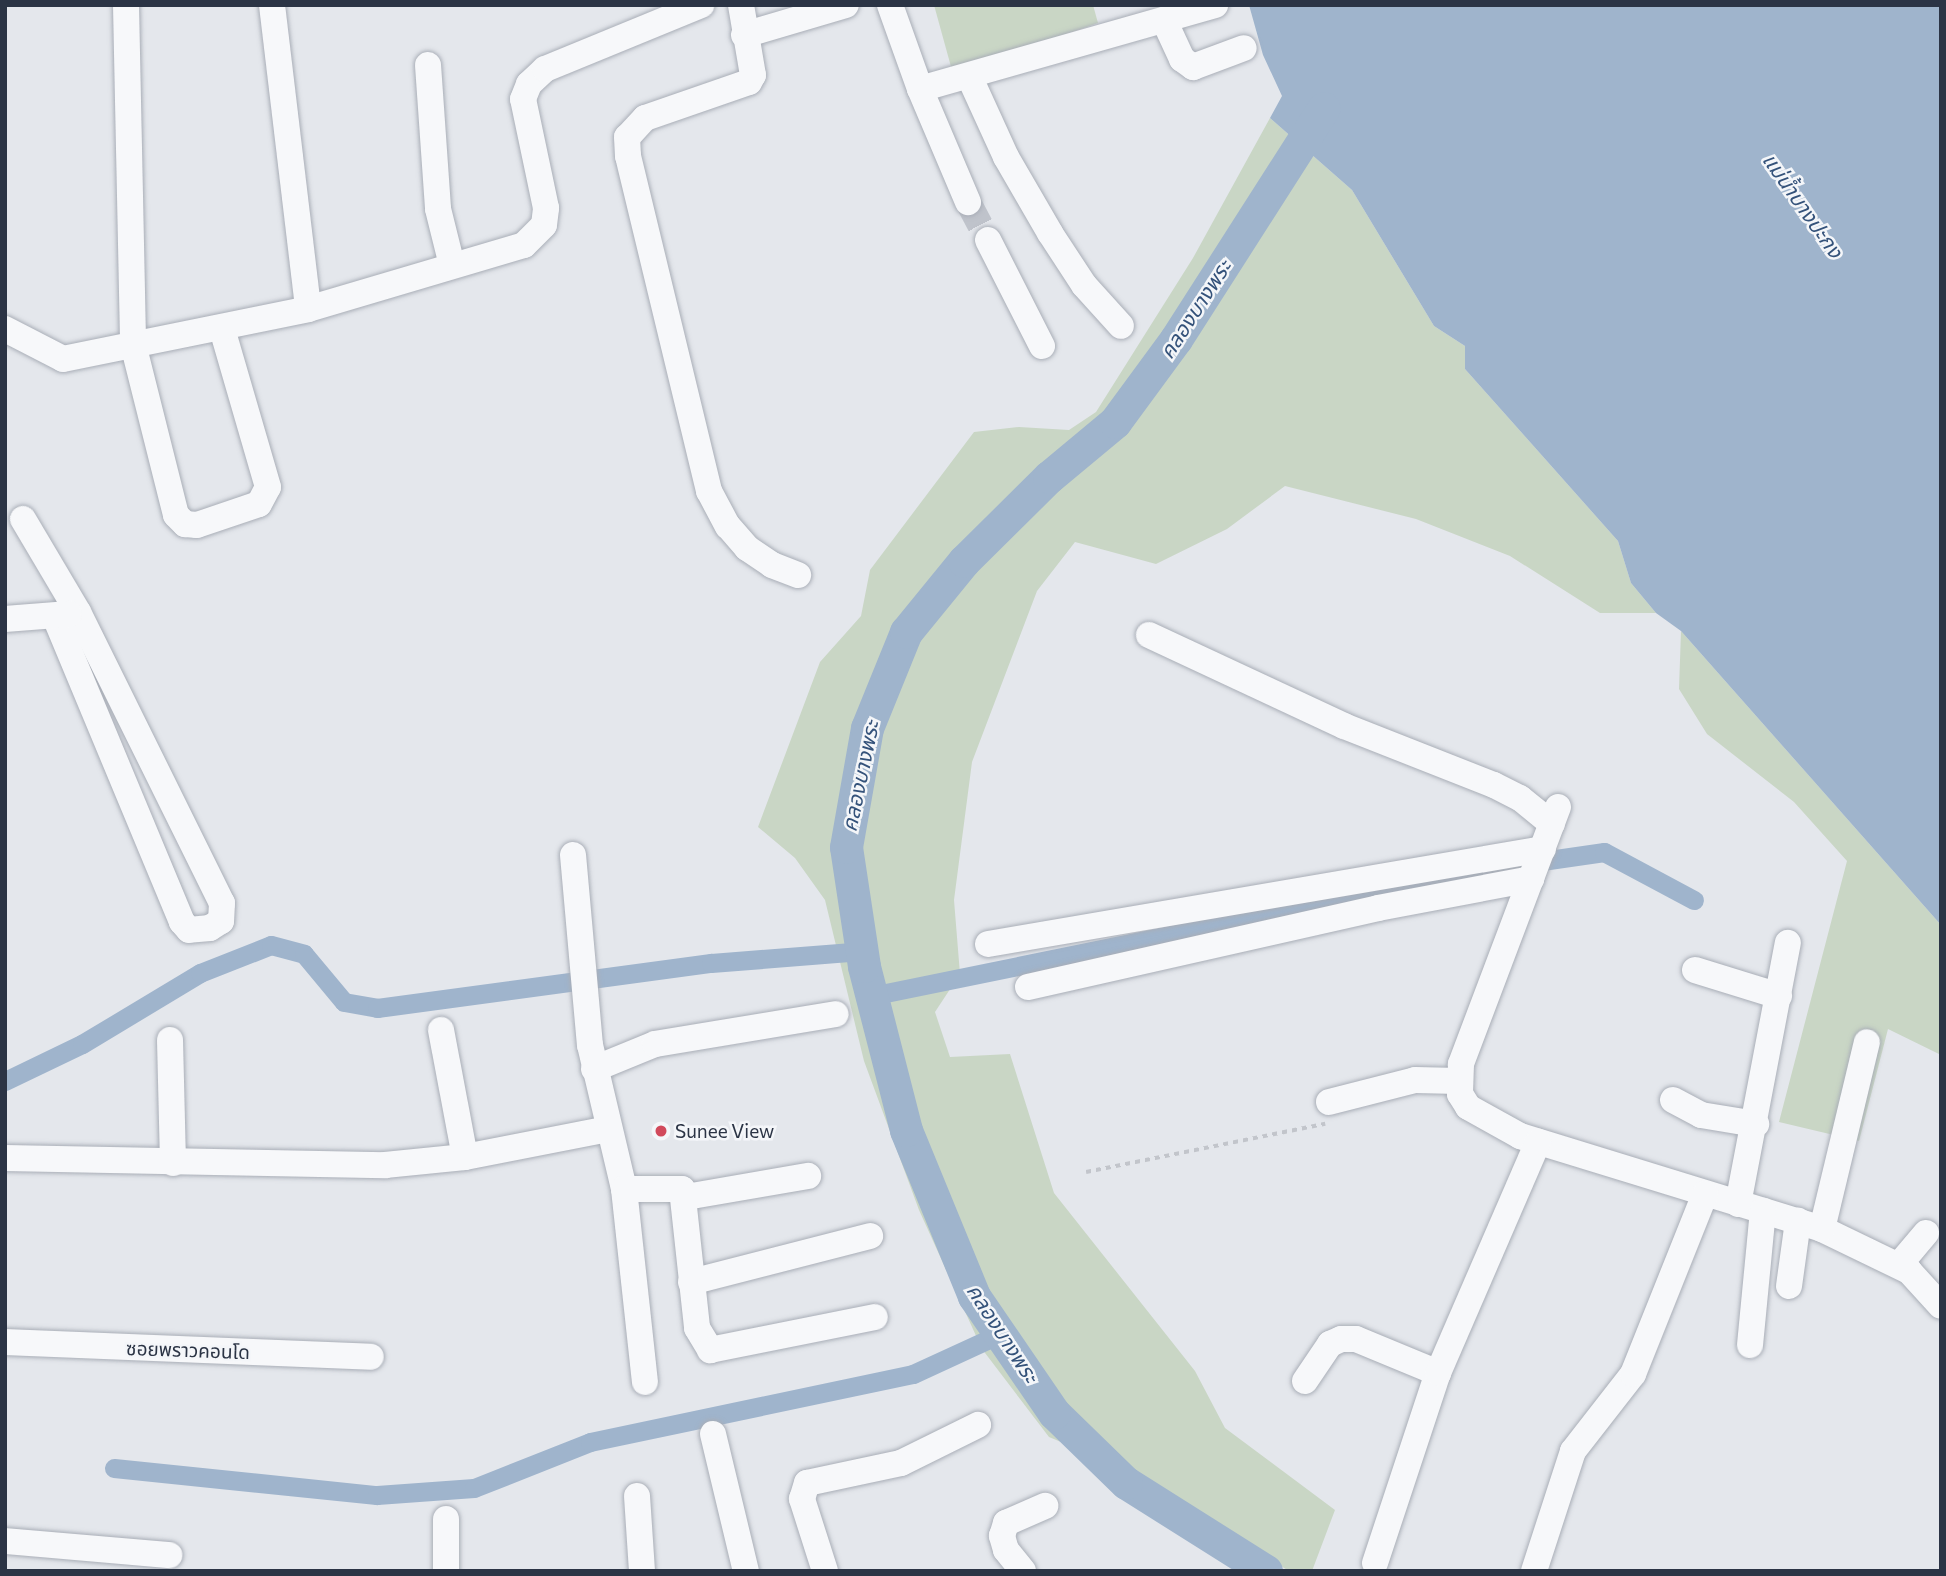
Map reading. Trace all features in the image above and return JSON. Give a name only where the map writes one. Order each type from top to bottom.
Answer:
[{"type":"street","points":[[126,5],[133,344],[176,515],[185,524],[197,525],[259,504],[268,487],[222,329]]},
{"type":"street","points":[[272,5],[308,309]]},
{"type":"street","points":[[5,329],[56,359],[222,329],[308,309],[524,245],[544,225],[547,208],[523,99],[529,84],[545,69],[701,5]]},
{"type":"street","points":[[741,5],[744,35],[753,75],[749,82],[645,118],[627,137],[628,156],[709,491],[728,526],[747,548],[772,565],[798,575]]},
{"type":"street","points":[[744,35],[846,5]]},
{"type":"street","points":[[890,5],[920,89],[968,202]]},
{"type":"street","points":[[920,89],[970,78],[1215,5]]},
{"type":"street","points":[[1164,20],[1182,59],[1193,67],[1244,48]]},
{"type":"street","points":[[428,65],[438,209],[452,265]]},
{"type":"street","points":[[970,78],[1006,157],[1050,233],[1084,285],[1121,326]]},
{"type":"street","points":[[988,240],[1042,346]]},
{"type":"street","points":[[23,519],[66,615],[182,922],[190,930],[210,928],[221,921],[222,903],[66,615]]},
{"type":"street","points":[[5,618],[66,615]]},
{"type":"street","points":[[1149,635],[1344,726],[1494,785],[1555,816],[1461,1064],[1459,1081],[1468,1107],[1493,1124],[1538,1142],[1810,1225],[1899,1265],[1941,1306]]},
{"type":"street","points":[[988,943],[1543,849]]},
{"type":"street","points":[[573,855],[594,1069],[624,1189],[645,1382]]},
{"type":"street","points":[[1028,987],[1378,908],[1531,879]]},
{"type":"street","points":[[1750,1345],[1750,1207],[1756,1124],[1788,943]]},
{"type":"street","points":[[1695,970],[1779,996]]},
{"type":"street","points":[[594,1069],[655,1044],[836,1014]]},
{"type":"street","points":[[441,1030],[465,1157]]},
{"type":"street","points":[[170,1040],[173,1163]]},
{"type":"street","points":[[1789,1286],[1867,1042]]},
{"type":"street","points":[[1329,1112],[1415,1080],[1459,1081]]},
{"type":"street","points":[[1673,1101],[1701,1115],[1756,1124]]},
{"type":"street","points":[[5,1158],[374,1165],[465,1157],[608,1129]]},
{"type":"street","points":[[1375,1563],[1438,1373],[1538,1142]]},
{"type":"street","points":[[685,1197],[808,1176]]},
{"type":"street","points":[[624,1189],[675,1187],[685,1197],[697,1328],[710,1350],[875,1317]]},
{"type":"street","points":[[1534,1571],[1573,1451],[1633,1374],[1705,1194]]},
{"type":"street","points":[[1899,1265],[1926,1233]]},
{"type":"street","points":[[691,1282],[870,1236]]},
{"type":"street","points":[[1306,1381],[1330,1344],[1349,1339],[1438,1373]]},
{"type":"street","name":"ซอยพราวคอนโด","points":[[5,1342],[371,1357]]},
{"type":"street","points":[[825,1571],[802,1499],[807,1483],[901,1463],[978,1425]]},
{"type":"street","points":[[713,1434],[746,1571]]},
{"type":"street","points":[[636,1496],[642,1571]]},
{"type":"street","points":[[1023,1571],[1006,1550],[1002,1536],[1006,1523],[1045,1506]]},
{"type":"street","points":[[446,1518],[446,1571]]},
{"type":"street","points":[[5,1541],[110,1562],[169,1555]]},
{"type":"path","points":[[1086,1172],[1329,1112]]},
{"type":"green space","points":[[934,5],[1093,5],[1098,23],[953,74]]},
{"type":"green space","points":[[1270,118],[1352,190],[1434,326],[1465,346],[1465,369],[1618,541],[1631,583],[1656,613],[1600,613],[1510,556],[1416,519],[1285,486],[1227,529],[1156,564],[1075,542],[1037,591],[972,762],[954,900],[960,974],[935,1012],[950,1057],[1010,1054],[1054,1193],[1195,1371],[1225,1428],[1335,1510],[1312,1571],[1289,1571],[1123,1468],[1049,1437],[982,1349],[919,1210],[864,1061],[825,900],[795,858],[758,827],[820,662],[861,616],[870,570],[974,432],[1019,427],[1069,430],[1096,412],[1193,258]]},
{"type":"green space","points":[[1681,631],[1941,925],[1941,1055],[1888,1029],[1859,1141],[1779,1122],[1847,861],[1794,802],[1707,734],[1679,689]]},
{"type":"water","name":"แม่น้ำบางปะกง","points":[[1249,5],[1941,5],[1941,925],[1681,631],[1656,613],[1631,583],[1618,541],[1465,369],[1465,346],[1434,326],[1352,190],[1270,118],[1282,96],[1263,55]]},
{"type":"waterway","name":"คลองบางพระ","points":[[1266,1571],[1126,1483],[1054,1413],[974,1296],[906,1130],[864,966],[846,847],[867,728],[906,632],[964,561],[1049,477],[1115,422],[1176,339],[1324,108]]},
{"type":"waterway","points":[[1528,863],[1604,852],[1694,900]]},
{"type":"waterway","points":[[871,996],[1484,871]]},
{"type":"waterway","points":[[5,1081],[82,1044],[200,973],[271,945],[304,954],[344,1002],[377,1008],[711,963],[862,951]]},
{"type":"waterway","points":[[114,1468],[377,1495],[474,1488],[590,1442],[913,1374],[1000,1334]]},
{"type":"tunnel","points":[[968,202],[988,240]]},
{"type":"place","name":"Sunee View","points":[[661,1131]]}]
